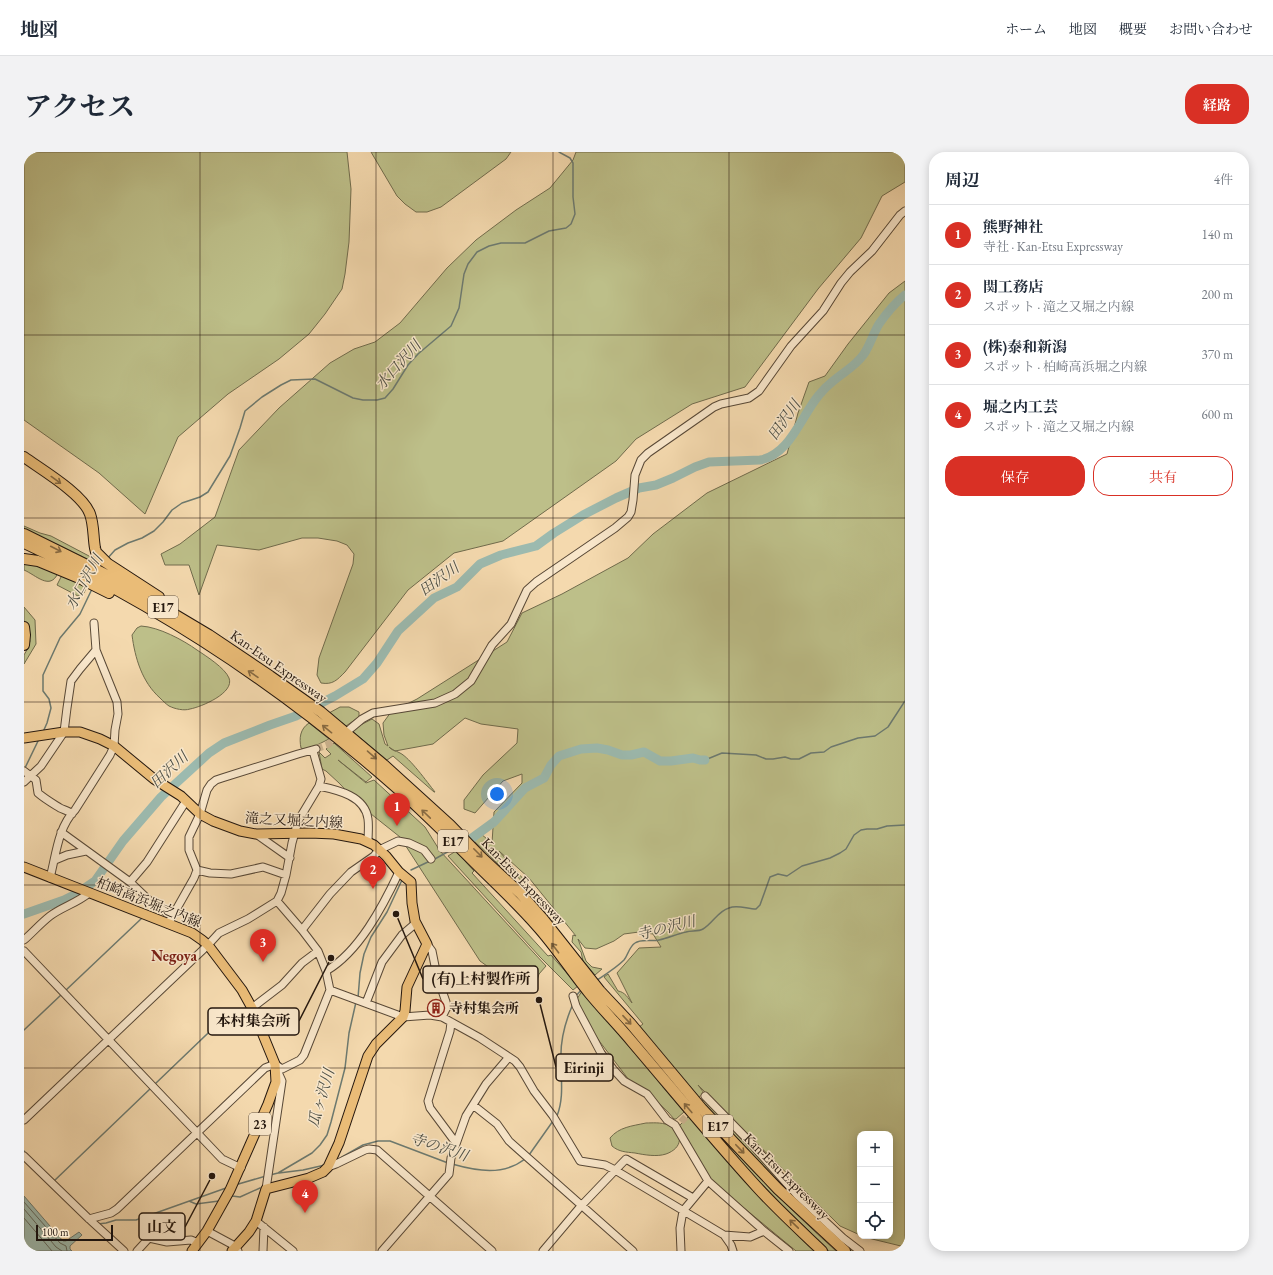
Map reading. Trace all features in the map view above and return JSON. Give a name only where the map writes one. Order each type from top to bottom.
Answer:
[{"type":"highway","points":[[24,457],[76,495],[87,507],[91,517],[95,554],[107,564],[113,582]]},
{"type":"highway","name":"Kan-Etsu Expressway","points":[[24,534],[83,572]]},
{"type":"highway","name":"Kan-Etsu Expressway","points":[[24,543],[83,572],[113,582],[210,635],[270,676],[288,695]]},
{"type":"highway","points":[[24,559],[83,572],[113,582]]},
{"type":"highway","name":"Kan-Etsu Expressway","points":[[113,582],[137,607],[157,613],[288,695],[358,742],[450,825],[543,919],[618,1025],[758,1188],[822,1251]]},
{"type":"highway","points":[[24,627],[24,645]]},
{"type":"highway","name":"Kan-Etsu Expressway","points":[[596,994],[631,1024],[702,1109],[778,1189],[845,1251]]},
{"type":"main road","name":"滝之又堀之内線","points":[[24,738],[64,732],[80,732],[100,739],[114,746],[157,781],[183,798],[200,814],[213,821],[240,831],[256,834],[334,834],[361,839],[374,845],[386,856],[399,872],[411,882],[412,903],[416,923],[428,944]]},
{"type":"main road","name":"柏崎高浜堀之内線","points":[[24,867],[87,892],[170,920],[192,933],[208,945],[242,990],[252,1008],[275,1064],[276,1082],[241,1168],[207,1231],[192,1251]]},
{"type":"main road","points":[[235,1250],[256,1221],[266,1189],[309,1178],[322,1172],[328,1167],[339,1143],[368,1056],[376,1044],[403,1018],[406,1011],[407,986],[428,944]]},
{"type":"street","points":[[350,729],[372,713],[435,703],[455,694],[471,681],[492,645],[511,624],[527,590],[536,582],[615,528],[628,517],[632,506],[635,475],[641,460],[648,453],[714,407],[749,398],[759,391],[791,346],[823,311],[841,283],[872,251],[896,220],[905,211]]},
{"type":"street","points":[[50,878],[61,832],[107,761],[114,746],[118,714],[117,702],[96,650],[94,623]]},
{"type":"street","points":[[24,782],[41,766],[64,732],[66,708],[71,682],[96,650]]},
{"type":"street","points":[[24,1120],[219,933],[248,919],[277,901],[286,875],[298,821],[319,786],[321,779],[315,750],[216,780],[211,784],[207,790],[200,814],[188,845],[197,870],[170,920],[130,882],[61,832]]},
{"type":"street","points":[[24,771],[36,780],[38,793],[48,801],[72,814]]},
{"type":"street","points":[[319,786],[353,797],[360,802],[368,819],[368,842]]},
{"type":"street","points":[[130,882],[147,862],[170,824],[183,798]]},
{"type":"street","points":[[256,834],[290,858]]},
{"type":"street","points":[[302,930],[330,894],[351,872],[374,856],[379,850],[398,841],[409,843],[424,850],[431,859]]},
{"type":"street","points":[[55,860],[67,855],[86,851]]},
{"type":"street","points":[[197,870],[210,873],[231,874],[263,867],[286,875]]},
{"type":"street","points":[[326,971],[333,967],[353,949],[382,906],[399,872]]},
{"type":"street","points":[[24,940],[50,916],[80,900],[87,892]]},
{"type":"street","points":[[275,1064],[282,1069],[300,1060],[304,1055],[330,990],[326,971],[318,951],[277,901]]},
{"type":"street","points":[[366,1004],[382,962],[402,935],[416,923]]},
{"type":"street","points":[[428,944],[432,950],[437,976],[447,1007],[442,1017]]},
{"type":"street","points":[[24,951],[222,1159],[241,1168]]},
{"type":"street","points":[[252,1008],[282,985],[302,963],[318,951]]},
{"type":"street","points":[[330,990],[403,1018],[430,1015],[442,1017],[480,1038],[515,1061],[520,1067],[554,1118],[580,1161],[604,1165],[615,1170],[724,1235],[733,1251]]},
{"type":"street","points":[[574,999],[601,1053],[624,1081],[647,1094],[667,1120],[678,1124],[708,1181],[764,1231],[789,1251]]},
{"type":"street","points":[[451,1022],[450,1031],[428,1101],[430,1108],[456,1143]]},
{"type":"street","points":[[382,1251],[430,1197],[448,1174],[451,1158],[466,1116],[486,1084],[509,1057]]},
{"type":"street","points":[[88,1219],[111,1214],[265,1068],[275,1064]]},
{"type":"street","points":[[266,1189],[282,1081],[275,1064]]},
{"type":"street","points":[[705,1096],[749,1141],[797,1195],[843,1238],[860,1251]]},
{"type":"street","points":[[473,1105],[498,1124],[509,1141],[633,1251]]},
{"type":"street","points":[[328,1167],[365,1150],[377,1150],[492,1251]]},
{"type":"street","points":[[24,1156],[88,1219],[124,1251]]},
{"type":"street","points":[[543,1251],[581,1206],[626,1158],[693,1198]]},
{"type":"street","points":[[681,1251],[680,1228],[683,1211],[708,1181]]},
{"type":"street","points":[[256,1221],[293,1251]]},
{"type":"street","points":[[263,1251],[264,1227]]},
{"type":"street","points":[[207,1231],[235,1250]]},
{"type":"street","points":[[724,1235],[750,1237],[764,1231]]},
{"type":"street","points":[[137,1251],[149,1238],[167,1242],[191,1240],[198,1243]]},
{"type":"green space","points":[[24,152],[347,152],[351,189],[349,242],[342,289],[309,334],[279,359],[228,394],[178,437],[145,514],[99,473],[24,420]]},
{"type":"green space","points":[[371,152],[511,152],[506,159],[441,207],[427,212],[416,212],[397,196]]},
{"type":"green space","points":[[576,152],[905,152],[905,182],[882,196],[861,238],[818,289],[745,387],[692,404],[636,439],[616,461],[503,541],[454,553],[408,590],[345,672],[337,680],[332,683],[321,683],[317,675],[319,658],[353,564],[354,554],[347,545],[337,541],[318,538],[302,538],[259,550],[217,545],[199,595],[189,565],[165,565],[161,554],[180,544],[215,517],[239,450],[279,408],[330,363],[354,349],[375,342],[400,323],[447,268],[476,240],[516,210],[550,188],[573,160]]},
{"type":"green space","points":[[905,281],[905,1247],[872,1239],[893,1239],[893,1131],[857,1131],[857,1234],[840,1226],[698,1085],[704,1093],[699,1097],[639,1027],[643,1024],[604,977],[608,974],[618,991],[628,997],[632,1003],[617,973],[639,948],[661,947],[653,934],[639,932],[624,934],[614,941],[596,949],[585,948],[578,939],[586,961],[592,967],[602,969],[595,975],[583,961],[581,952],[572,942],[573,935],[576,936],[529,878],[499,851],[525,881],[523,883],[505,862],[500,866],[473,840],[481,834],[492,843],[494,812],[522,783],[522,774],[503,781],[475,813],[464,809],[464,800],[483,775],[517,743],[518,729],[481,724],[465,718],[433,744],[395,751],[409,760],[435,792],[393,756],[387,760],[351,730],[372,719],[379,724],[385,744],[388,746],[384,735],[383,723],[391,712],[417,699],[507,642],[522,613],[562,594],[628,558],[653,534],[707,493],[787,454],[798,413],[809,382],[825,376],[848,344],[889,293]]},
{"type":"green space","points":[[24,526],[51,536],[89,556],[92,559],[90,563],[24,529]]},
{"type":"green space","points":[[24,562],[31,563],[58,573],[51,581],[42,580],[24,570]]},
{"type":"green space","points":[[62,575],[87,586],[84,593],[78,596],[57,585]]},
{"type":"green space","points":[[24,607],[35,620],[36,644],[24,664],[24,655],[30,641],[24,620]]},
{"type":"green space","points":[[141,626],[155,629],[185,642],[210,659],[227,674],[229,684],[227,689],[209,702],[188,710],[174,708],[168,705],[148,685],[137,661],[132,635],[137,628]]},
{"type":"green space","points":[[340,707],[349,707],[359,712],[359,717],[346,726],[329,713]]},
{"type":"green space","points":[[309,723],[329,739],[304,749],[301,748],[301,734],[306,725]]},
{"type":"green space","points":[[334,743],[372,777],[366,782],[338,760],[366,783],[374,780],[425,827],[440,851],[546,966],[539,974],[535,987],[512,984],[480,961],[400,837],[361,806],[339,783],[322,769],[319,752],[325,758],[331,754],[326,749]]},
{"type":"green space","points":[[456,851],[474,871],[472,873],[548,956],[551,955],[578,986],[573,990],[540,957],[448,856]]},
{"type":"green space","points":[[582,991],[684,1112],[676,1119],[674,1119],[642,1087],[629,1080],[600,1042],[586,1022],[577,999]]},
{"type":"green space","points":[[706,1098],[732,1126],[737,1135],[797,1195],[858,1251],[851,1251],[774,1179],[702,1101]]},
{"type":"green space","points":[[697,1109],[765,1182],[836,1251],[829,1251],[782,1205],[749,1171]]},
{"type":"green space","points":[[689,1116],[783,1220],[815,1251],[796,1251],[721,1189],[709,1177],[678,1127]]},
{"type":"green space","points":[[646,1123],[662,1123],[673,1128],[679,1136],[676,1148],[666,1154],[655,1156],[623,1151],[612,1146],[610,1138],[617,1131]]},
{"type":"water","points":[[24,1196],[63,1241],[66,1241],[79,1232],[82,1235],[70,1246],[72,1251],[24,1251]]},
{"type":"waterway","name":"水口沢川","points":[[107,559],[115,550],[154,531],[172,510],[182,503],[200,497],[208,492],[230,456],[245,411],[262,397],[281,385],[291,380],[315,379],[353,398],[363,400],[377,400],[385,398],[393,389],[408,365],[418,354],[451,326],[459,308],[464,274],[468,264],[477,252],[489,246],[501,243],[525,243],[549,231],[566,228],[571,224],[575,214],[573,197],[573,163],[570,158],[559,152]]},
{"type":"waterway","name":"田沢川","points":[[24,914],[64,900],[95,881],[123,841],[161,797],[209,753],[224,743],[296,716],[335,696],[363,679],[377,663],[398,631],[434,598],[457,587],[480,564],[501,555],[536,546],[583,515],[639,488],[656,485],[709,462],[760,460],[770,457],[779,451],[794,434],[822,391],[860,359],[866,351],[879,324],[905,295]]},
{"type":"waterway","name":"水口沢川","points":[[43,732],[51,708],[49,699],[43,691],[43,675],[60,638],[80,614],[92,589]]},
{"type":"waterway","points":[[705,760],[722,753],[756,755],[766,759],[785,757],[799,759],[811,753],[824,752],[831,747],[858,738],[875,736],[888,727],[905,701]]},
{"type":"waterway","name":"水口沢川","points":[[24,770],[39,739]]},
{"type":"waterway","name":"瓜ヶ沢川","points":[[472,838],[494,822],[525,788],[544,778],[551,765],[559,756],[581,749],[597,748],[622,755],[631,755],[644,752],[660,761],[693,758],[705,760]]},
{"type":"waterway","name":"寺の沢川","points":[[597,980],[624,960],[635,943],[644,940],[659,940],[688,931],[701,930],[722,912],[732,907],[756,909],[760,905],[770,877],[778,874],[787,876],[802,866],[830,858],[840,853],[846,849],[854,835],[861,830],[905,825]]},
{"type":"waterway","name":"瓜ヶ沢川","points":[[433,860],[451,850]]},
{"type":"waterway","name":"瓜ヶ沢川","points":[[411,870],[430,861]]},
{"type":"waterway","name":"瓜ヶ沢川","points":[[358,998],[360,973],[364,954],[371,937],[387,912],[402,880]]},
{"type":"waterway","points":[[65,991],[142,918]]},
{"type":"waterway","name":"寺の沢川","points":[[575,997],[582,989]]},
{"type":"waterway","points":[[24,1030],[62,994]]},
{"type":"waterway","name":"瓜ヶ沢川","points":[[270,1175],[278,1173],[312,1153],[327,1135],[345,1068],[349,1033],[356,1002]]},
{"type":"waterway","name":"寺の沢川","points":[[557,1116],[561,1102],[562,1039],[565,1025],[573,1004]]},
{"type":"waterway","points":[[155,1084],[230,1012]]},
{"type":"waterway","points":[[54,1181],[151,1088]]},
{"type":"waterway","name":"寺の沢川","points":[[529,1155],[553,1121]]},
{"type":"waterway","name":"寺の沢川","points":[[342,1157],[363,1145],[378,1141],[390,1141],[448,1163]]},
{"type":"waterway","points":[[24,1151],[27,1155]]},
{"type":"waterway","name":"寺の沢川","points":[[452,1164],[471,1169],[499,1170],[508,1168],[525,1159]]},
{"type":"waterway","name":"寺の沢川","points":[[279,1173],[325,1165]]},
{"type":"waterway","name":"瓜ヶ沢川","points":[[235,1185],[266,1176]]},
{"type":"waterway","name":"瓜ヶ沢川","points":[[98,1224],[116,1220],[136,1220],[226,1188]]},
{"type":"waterway","points":[[232,1196],[240,1197],[260,1188]]},
{"type":"waterway","points":[[189,1201],[196,1204],[219,1201]]},
{"type":"tunnel","points":[[316,749],[327,745],[340,735]]},
{"type":"tunnel","points":[[681,1122],[705,1096]]},
{"type":"place","name":"熊野神社","points":[[397,826]]},
{"type":"place","name":"関工務店","points":[[373,889]]},
{"type":"place","name":"(有)上村製作所","points":[[396,914]]},
{"type":"place","name":"本村集会所","points":[[331,958]]},
{"type":"place","name":"(株)泰和新潟","points":[[263,962]]},
{"type":"place","name":"Eirinji","points":[[539,1000]]},
{"type":"place","name":"寺村集会所","points":[[436,1008]]},
{"type":"place","name":"山文","points":[[212,1176]]},
{"type":"place","name":"堀之内工芸","points":[[305,1213]]},
{"type":"district","name":"Negoya","points":[[174,956]]}]
